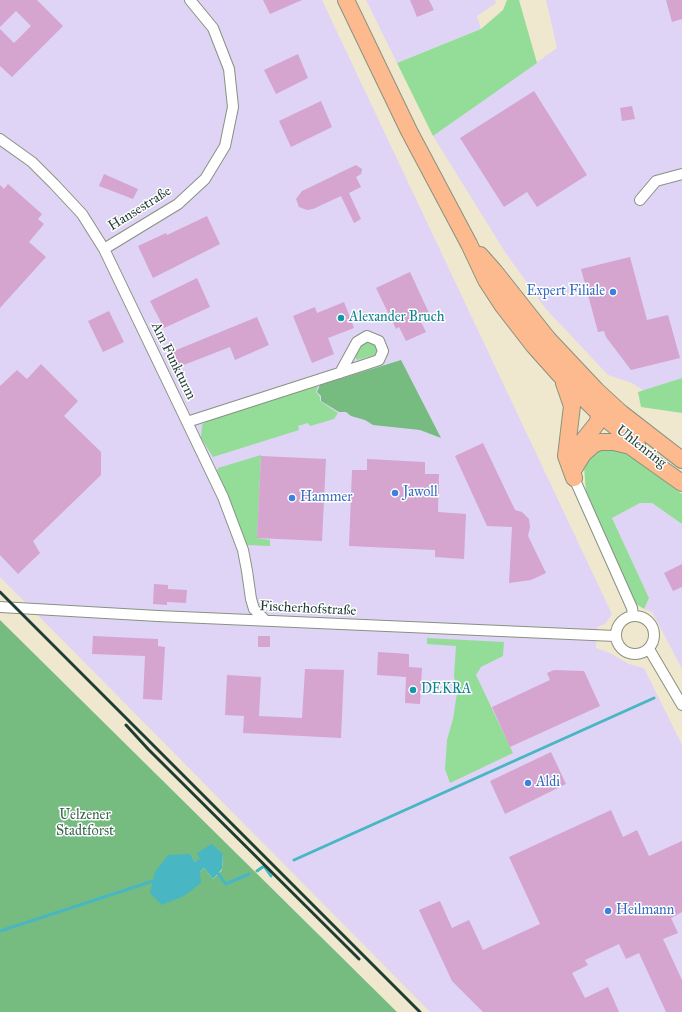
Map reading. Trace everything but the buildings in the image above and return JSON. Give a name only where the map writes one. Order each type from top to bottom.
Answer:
[{"type":"main road","points":[[346,0],[409,131],[469,244],[486,280],[502,306],[559,374],[569,393],[572,402],[566,456],[574,472]]},
{"type":"main road","name":"Uhlenring","points":[[469,244],[495,272],[548,339],[596,390],[621,413],[682,460]]},
{"type":"main road","name":"Uhlenring","points":[[559,374],[600,414],[682,479]]},
{"type":"main road","points":[[574,472],[582,442],[596,425],[600,414],[600,403],[596,390]]},
{"type":"main road","points":[[569,438],[582,423],[600,414],[621,413]]},
{"type":"main road","points":[[574,472],[580,457],[593,445],[600,442],[614,442],[630,446],[682,483]]},
{"type":"street","name":"Hansestraße","points":[[104,249],[178,204],[205,178],[225,146],[232,107],[229,69],[213,28],[190,0]]},
{"type":"street","name":"Am Funkturm","points":[[2,143],[32,162],[54,184],[82,214],[104,249],[223,497],[236,529],[248,571],[251,599],[254,609],[265,620]]},
{"type":"street","points":[[640,200],[656,181],[682,174]]},
{"type":"street","points":[[187,422],[340,373]]},
{"type":"street","points":[[574,472],[630,602],[633,616]]},
{"type":"street","name":"Fischerhofstraße","points":[[0,607],[615,636]]},
{"type":"street","points":[[633,616],[642,617],[651,625],[654,634],[653,641],[649,649],[640,654],[629,654],[620,648],[615,636],[616,629],[620,621],[633,616]]},
{"type":"street","points":[[649,649],[682,705]]},
{"type":"shaded area","points":[[0,0],[322,0],[612,614],[605,624],[597,627],[596,648],[610,653],[629,664],[644,668],[682,745],[682,1012],[430,1012],[0,577]]},
{"type":"shaded area","points":[[366,0],[495,0],[496,3],[477,16],[481,29],[397,63]]},
{"type":"shaded area","points":[[546,0],[682,0],[682,378],[644,391],[632,383],[608,375],[545,308],[505,252],[433,136],[557,48]]},
{"type":"shaded area","points":[[640,503],[652,503],[682,524],[682,669],[652,612],[644,609],[649,598],[612,518]]},
{"type":"green space","points":[[507,0],[519,0],[537,63],[433,136],[397,63],[481,29],[503,10]]},
{"type":"green space","points":[[369,341],[378,347],[375,355],[357,360],[354,355],[358,347]]},
{"type":"green space","points":[[401,360],[441,438],[420,430],[373,425],[365,420],[351,416],[346,412],[339,412],[321,401],[321,396],[317,392],[320,385]]},
{"type":"green space","points":[[682,378],[682,413],[641,407],[638,392]]},
{"type":"green space","points":[[318,386],[316,392],[320,397],[320,401],[338,413],[334,419],[310,426],[308,423],[298,426],[299,430],[213,457],[201,438],[202,425],[208,420]]},
{"type":"green space","points":[[602,449],[623,451],[682,494],[682,524],[652,503],[640,503],[612,518],[649,598],[644,609],[636,604],[586,492],[584,467],[594,452]]},
{"type":"green space","points":[[261,455],[257,538],[270,540],[270,546],[247,545],[217,472],[218,468]]},
{"type":"green space","name":"Uelzener Stadtforst","points":[[0,620],[397,1012],[0,1012]],"holes":[[[190,854],[195,862],[223,854],[222,870],[213,879],[204,868],[200,872]]]},
{"type":"green space","points":[[427,638],[504,642],[503,656],[481,667],[476,675],[513,753],[450,783],[445,769],[447,740],[453,719],[457,693],[454,676],[456,646],[427,644]]},
{"type":"water","points":[[212,844],[223,854],[222,869],[213,879],[204,868],[200,872],[201,883],[184,896],[162,905],[150,893],[155,872],[168,855],[190,854],[195,862],[200,859],[197,853]]},
{"type":"waterway","points":[[294,860],[654,698]]},
{"type":"waterway","points":[[257,871],[264,866],[271,876]]},
{"type":"waterway","points":[[217,872],[226,884],[249,874]]},
{"type":"waterway","points":[[0,931],[156,880]]},
{"type":"railway","points":[[0,592],[420,1012]]},
{"type":"railway","points":[[126,725],[148,749],[359,959]]},
{"type":"place","name":"Expert Filiale","points":[[613,292]]},
{"type":"place","name":"Alexander Bruch","points":[[341,318]]},
{"type":"place","name":"Jawoll","points":[[395,493]]},
{"type":"place","name":"Hammer","points":[[292,498]]},
{"type":"place","name":"DEKRA","points":[[413,690]]},
{"type":"place","name":"Aldi","points":[[528,783]]},
{"type":"place","name":"Heilmann","points":[[608,911]]}]
